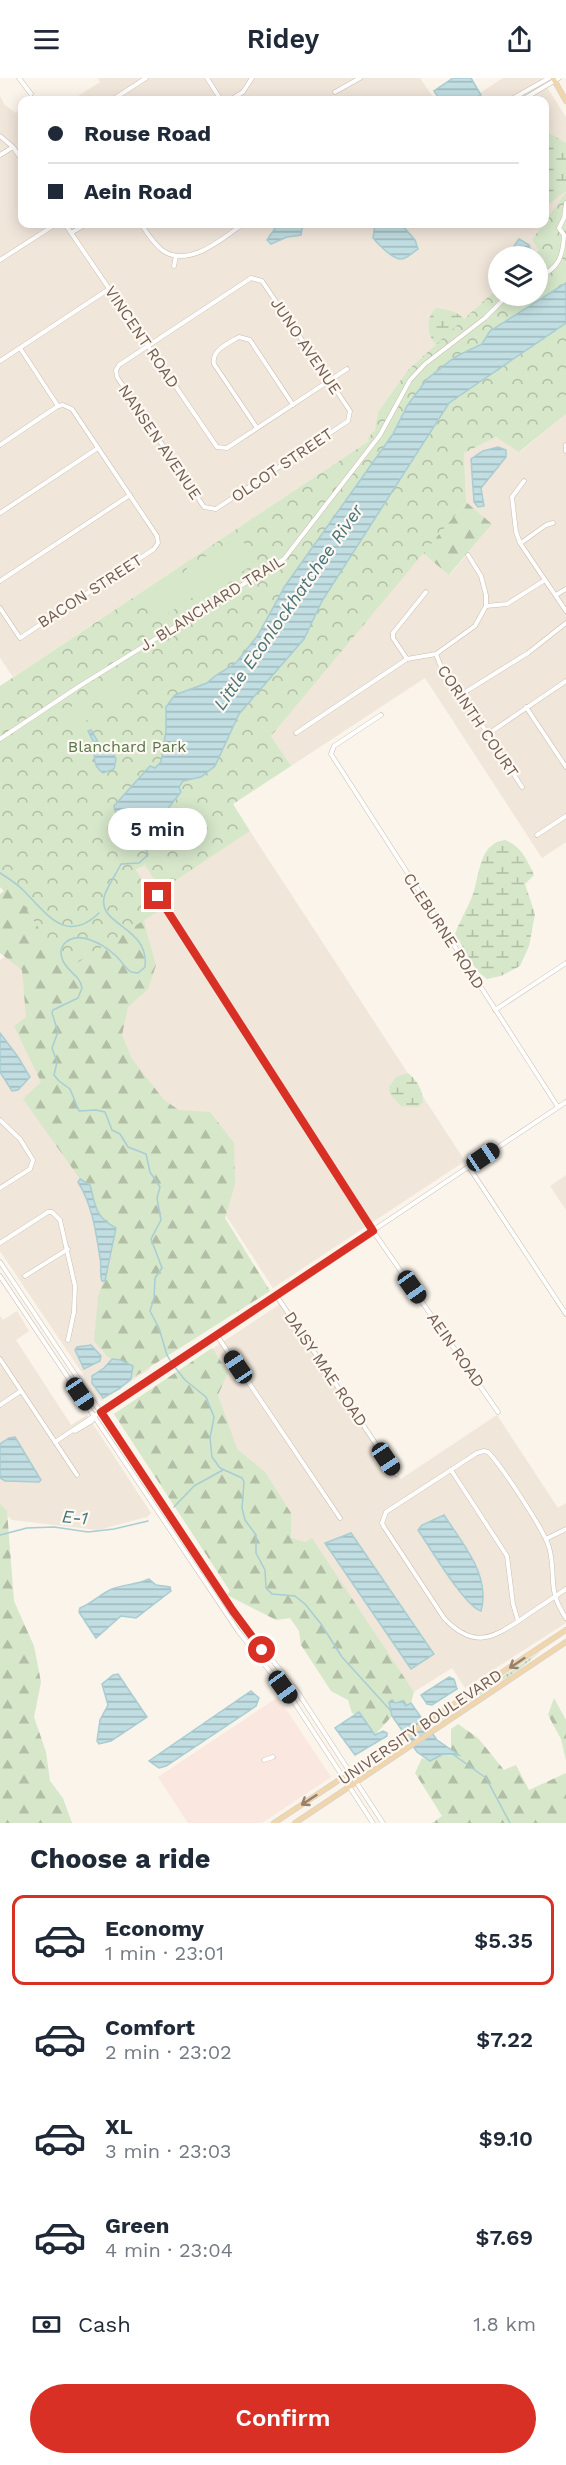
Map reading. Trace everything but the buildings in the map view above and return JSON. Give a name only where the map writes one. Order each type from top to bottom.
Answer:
[{"type":"main road","points":[[556,79],[566,93]]},
{"type":"main road","points":[[556,79],[566,102]]},
{"type":"main road","name":"UNIVERSITY BOULEVARD","points":[[274,1823],[566,1630]]},
{"type":"main road","name":"UNIVERSITY BOULEVARD","points":[[295,1823],[564,1642]]},
{"type":"street","points":[[118,96],[146,78]]},
{"type":"street","points":[[207,78],[218,96]]},
{"type":"street","points":[[236,96],[243,92],[252,78]]},
{"type":"street","points":[[335,92],[360,78]]},
{"type":"street","points":[[517,96],[549,78]]},
{"type":"street","points":[[21,79],[31,94]]},
{"type":"street","points":[[528,96],[556,79]]},
{"type":"street","points":[[0,136],[18,154]]},
{"type":"street","points":[[0,155],[13,147]]},
{"type":"street","points":[[548,272],[555,268],[560,260],[565,234],[559,228],[565,220],[566,202]]},
{"type":"street","points":[[0,260],[50,228]]},
{"type":"street","name":"VINCENT ROAD","points":[[68,228],[217,447],[227,448],[257,429]]},
{"type":"street","points":[[71,233],[79,228]]},
{"type":"street","points":[[144,228],[161,249],[176,256],[189,256],[200,252],[237,228]]},
{"type":"street","points":[[174,266],[176,256]]},
{"type":"street","name":"JUNO AVENUE","points":[[148,346],[251,278],[258,278],[330,381],[351,416]]},
{"type":"street","points":[[0,360],[109,289]]},
{"type":"street","name":"J. BLANCHARD TRAIL","points":[[0,739],[78,687],[284,559],[380,435],[410,380],[425,364],[485,318],[497,306]]},
{"type":"street","points":[[293,405],[250,340],[239,337],[216,352],[213,358],[214,364],[257,429],[330,381],[347,369]]},
{"type":"street","name":"NANSEN AVENUE","points":[[148,346],[120,365],[116,370],[117,377],[204,507],[210,509]]},
{"type":"street","points":[[20,348],[58,406]]},
{"type":"street","points":[[0,445],[58,406],[63,405],[72,409],[130,495],[0,581]]},
{"type":"street","name":"OLCOT STREET","points":[[210,509],[216,509],[348,421],[351,416]]},
{"type":"street","points":[[566,445],[566,451]]},
{"type":"street","points":[[0,513],[98,448]]},
{"type":"street","points":[[524,481],[512,497],[516,532],[520,543],[566,611]]},
{"type":"street","name":"BACON STREET","points":[[0,608],[20,638],[154,549],[158,543],[157,536],[130,495]]},
{"type":"street","points":[[520,543],[546,525],[553,523]]},
{"type":"street","points":[[296,733],[406,659],[436,654],[476,626],[486,606],[485,585],[468,555]]},
{"type":"street","points":[[486,606],[507,604],[545,580]]},
{"type":"street","points":[[556,596],[566,589]]},
{"type":"street","points":[[406,659],[393,638],[393,633],[426,592]]},
{"type":"street","points":[[462,694],[528,653],[566,623]]},
{"type":"street","name":"CORINTH COURT","points":[[436,654],[441,667],[462,694],[522,787]]},
{"type":"street","points":[[488,734],[566,681]]},
{"type":"street","points":[[526,707],[566,767]]},
{"type":"street","name":"CLEBURNE ROAD","points":[[381,715],[334,746],[331,754],[558,1107]]},
{"type":"street","points":[[537,835],[566,816]]},
{"type":"street","name":"AEIN ROAD","points":[[158,896],[373,1231],[498,1412]]},
{"type":"street","points":[[495,1010],[566,963]]},
{"type":"street","points":[[55,1442],[92,1421],[94,1416],[190,1351],[566,1102]]},
{"type":"street","points":[[0,1120],[20,1139],[33,1164],[30,1169],[0,1188]]},
{"type":"street","points":[[469,1167],[566,1314]]},
{"type":"street","points":[[0,1243],[48,1212],[52,1212],[63,1225],[75,1286],[74,1312],[68,1340]]},
{"type":"street","points":[[26,1276],[68,1249]]},
{"type":"street","points":[[0,1262],[244,1627],[299,1694],[383,1823]]},
{"type":"street","points":[[0,1276],[238,1631],[283,1687],[373,1823]]},
{"type":"street","name":"DAISY MAE ROAD","points":[[276,1295],[396,1474]]},
{"type":"street","points":[[216,1334],[340,1518]]},
{"type":"street","points":[[0,1359],[77,1475]]},
{"type":"street","points":[[0,1405],[21,1391]]},
{"type":"street","points":[[566,1589],[554,1597],[518,1621],[501,1632],[481,1638],[470,1637],[453,1628],[444,1618],[384,1527],[383,1517],[386,1512],[477,1453],[488,1452],[546,1539],[549,1546],[554,1597],[566,1618]]},
{"type":"street","points":[[452,1470],[507,1556],[513,1604],[518,1621]]},
{"type":"street","points":[[546,1539],[566,1529]]},
{"type":"street","points":[[238,1631],[244,1627]]},
{"type":"street","points":[[264,1760],[273,1757]]},
{"type":"shaded area","points":[[98,78],[420,78],[432,96],[78,96],[100,82]]},
{"type":"shaded area","points":[[503,78],[541,78],[566,117],[566,192],[549,217],[549,96],[475,96]]},
{"type":"shaded area","points":[[0,96],[5,105],[16,113],[18,110],[18,228],[541,228],[533,240],[537,246],[488,246],[488,297],[408,370],[378,412],[377,425],[369,441],[13,677],[0,658]]},
{"type":"shaded area","points":[[566,414],[566,842],[542,858],[425,678],[291,766],[271,736],[423,553],[450,575],[492,524],[466,502],[464,453],[496,437],[520,452]]},
{"type":"shaded area","points":[[250,831],[465,1161],[273,1288],[160,1114],[147,1217],[150,1369],[101,1401],[0,1251],[0,960],[145,865],[161,889]]},
{"type":"shaded area","points":[[566,1175],[566,1210],[550,1186]]},
{"type":"shaded area","points":[[283,1302],[401,1479],[497,1415],[558,1508],[566,1503],[566,1623],[465,1688],[452,1668],[414,1692],[312,1539],[231,1592],[114,1414]]},
{"type":"shaded area","points":[[17,1311],[29,1331],[16,1340],[71,1425],[87,1415],[151,1513],[147,1517],[98,1530],[12,1520],[0,1509],[0,1316],[3,1320]]},
{"type":"shaded area","points":[[278,1697],[331,1777],[262,1823],[188,1823],[158,1777]]},
{"type":"green space","points":[[549,133],[566,143],[566,191],[549,204]]},
{"type":"green space","name":"Blanchard Park","points":[[566,192],[566,414],[519,452],[496,437],[464,453],[466,502],[271,736],[291,766],[233,804],[250,831],[161,890],[145,865],[136,870],[160,910],[66,970],[0,869],[0,686],[369,441],[368,438],[375,430],[378,412],[408,370],[488,297],[488,306],[548,306],[548,246],[536,246],[532,240],[540,228],[549,228],[549,216]]},
{"type":"green space","points":[[436,308],[456,313],[465,321],[437,345],[429,332],[430,317]]},
{"type":"green space","points":[[466,502],[492,524],[449,575],[423,553]]},
{"type":"green space","points":[[239,535],[257,562],[203,597],[186,569]]},
{"type":"green space","points":[[183,572],[198,594],[159,619],[144,597]]},
{"type":"green space","points":[[105,680],[121,693],[107,708],[92,695]]},
{"type":"green space","points":[[78,699],[93,713],[81,727],[66,713]]},
{"type":"green space","points":[[0,805],[135,871],[146,930],[156,965],[148,989],[128,1007],[122,1035],[132,1059],[164,1100],[179,1110],[210,1112],[234,1143],[235,1184],[225,1218],[270,1291],[131,1379],[133,1366],[121,1360],[109,1358],[94,1341],[98,1296],[110,1264],[116,1228],[100,1215],[90,1185],[80,1179],[23,1099],[41,1082],[14,1026],[26,1017],[22,970],[0,953],[0,894],[4,891],[0,887]]},
{"type":"green space","points":[[505,840],[519,850],[534,875],[525,884],[535,914],[529,946],[520,966],[501,976],[487,979],[477,971],[455,934],[473,894],[485,853],[496,842]]},
{"type":"green space","points":[[408,1073],[421,1090],[423,1102],[418,1107],[401,1106],[390,1094],[389,1087],[396,1077]]},
{"type":"green space","points":[[212,1348],[228,1372],[218,1395],[237,1449],[265,1472],[291,1513],[291,1538],[305,1542],[312,1538],[414,1692],[411,1703],[406,1706],[392,1700],[389,1702],[392,1716],[375,1735],[359,1712],[352,1713],[348,1700],[331,1691],[301,1645],[299,1631],[290,1618],[276,1620],[227,1595],[230,1591],[114,1414]]},
{"type":"green space","points":[[0,1504],[7,1511],[14,1601],[34,1646],[41,1682],[34,1717],[46,1752],[50,1781],[63,1798],[72,1823],[0,1823]]},
{"type":"green space","points":[[541,1651],[521,1668],[439,1722],[437,1720]]},
{"type":"green space","points":[[554,1698],[566,1720],[566,1761],[561,1739],[548,1715]]},
{"type":"green space","points":[[458,1724],[478,1738],[504,1770],[516,1765],[529,1790],[566,1773],[566,1823],[432,1823],[442,1816],[415,1773],[422,1758],[430,1761],[443,1754],[450,1756],[458,1754],[451,1750],[451,1729]]},
{"type":"water","points":[[453,78],[471,78],[481,95],[437,96],[434,91]]},
{"type":"water","points":[[275,228],[302,228],[301,235],[287,237],[271,244],[267,240]]},
{"type":"water","points":[[374,228],[404,228],[415,240],[418,249],[408,257],[397,258],[373,238]]},
{"type":"water","points":[[519,239],[529,246],[514,246]]},
{"type":"water","points":[[566,283],[566,323],[449,403],[322,601],[304,639],[239,714],[215,766],[201,777],[183,781],[179,787],[181,792],[148,834],[147,849],[142,838],[115,811],[114,806],[150,766],[155,768],[161,762],[166,730],[166,707],[175,695],[207,683],[236,663],[258,635],[285,586],[393,434],[407,406],[427,379],[455,357],[482,344],[490,331],[530,306],[548,306],[548,294]]},
{"type":"water","points":[[498,447],[506,450],[506,457],[481,488],[484,506],[478,507],[474,502],[471,459],[483,451]]},
{"type":"water","points":[[91,730],[101,747],[112,751],[116,759],[114,769],[103,773],[97,767],[93,742],[88,731]]},
{"type":"water","points":[[0,1033],[30,1077],[18,1090],[12,1091],[0,1072]]},
{"type":"water","points":[[80,1179],[90,1185],[100,1215],[116,1228],[105,1281],[101,1278],[101,1261],[95,1228],[87,1200],[78,1182]]},
{"type":"water","points":[[91,1345],[101,1356],[100,1361],[84,1369],[75,1350],[77,1347]]},
{"type":"water","points":[[112,1359],[121,1360],[133,1366],[131,1379],[103,1398],[92,1383],[92,1376]]},
{"type":"water","points":[[15,1437],[41,1480],[39,1482],[5,1481],[0,1478],[0,1444]]},
{"type":"water","points":[[444,1515],[466,1548],[478,1572],[483,1598],[481,1611],[474,1607],[457,1588],[418,1530],[422,1525]]},
{"type":"water","points":[[351,1533],[434,1654],[411,1669],[325,1543]]},
{"type":"water","points":[[149,1579],[156,1585],[170,1587],[171,1591],[136,1618],[121,1616],[96,1638],[79,1612],[80,1608],[112,1589]]},
{"type":"water","points":[[118,1674],[147,1717],[111,1741],[99,1744],[97,1741],[100,1720],[108,1705],[102,1684],[113,1675]]},
{"type":"water","points":[[449,1677],[454,1679],[457,1689],[432,1705],[427,1704],[421,1695]]},
{"type":"water","points":[[251,1691],[259,1698],[256,1706],[166,1766],[159,1768],[149,1761]]},
{"type":"water","points":[[392,1700],[396,1703],[402,1701],[406,1706],[411,1703],[437,1740],[459,1755],[443,1754],[430,1761],[417,1752],[392,1716],[389,1702]]},
{"type":"water","points":[[359,1712],[375,1735],[383,1731],[387,1733],[387,1736],[355,1755],[335,1728]]},
{"type":"waterway","name":"Little Econlockhatchee River","points":[[143,840],[148,855],[139,863],[121,864],[108,886],[104,905],[107,913],[139,942],[144,953],[145,967],[138,973],[131,972],[110,951],[83,938],[69,940],[64,944],[61,956],[66,966],[81,983],[82,988],[78,998],[53,1010],[58,1032],[52,1048],[57,1062],[54,1075],[70,1089],[79,1111],[105,1112],[112,1130],[120,1134],[128,1147],[146,1154],[150,1172],[160,1187],[157,1198],[161,1220],[151,1239],[162,1268],[155,1278],[154,1298],[150,1311],[159,1328],[171,1362]]},
{"type":"waterway","points":[[0,873],[18,885],[49,916],[67,926],[77,926],[87,922],[99,913]]},
{"type":"waterway","name":"Little Econlockhatchee River","points":[[174,1366],[185,1380],[206,1397],[214,1417],[210,1438],[212,1457],[220,1468],[242,1478],[244,1482],[242,1508],[245,1520],[256,1535],[256,1553],[265,1570],[266,1588],[272,1594],[295,1596],[305,1604],[342,1657],[391,1711]]},
{"type":"waterway","name":"E-1","points":[[174,1507],[194,1486],[223,1470]]},
{"type":"waterway","name":"E-1","points":[[0,1535],[27,1528],[54,1527],[88,1532],[148,1521]]},
{"type":"waterway","name":"Little Econlockhatchee River","points":[[454,1755],[486,1778],[510,1823]]},
{"type":"route","points":[[158,896],[373,1231],[101,1412],[233,1611],[262,1650]]}]
